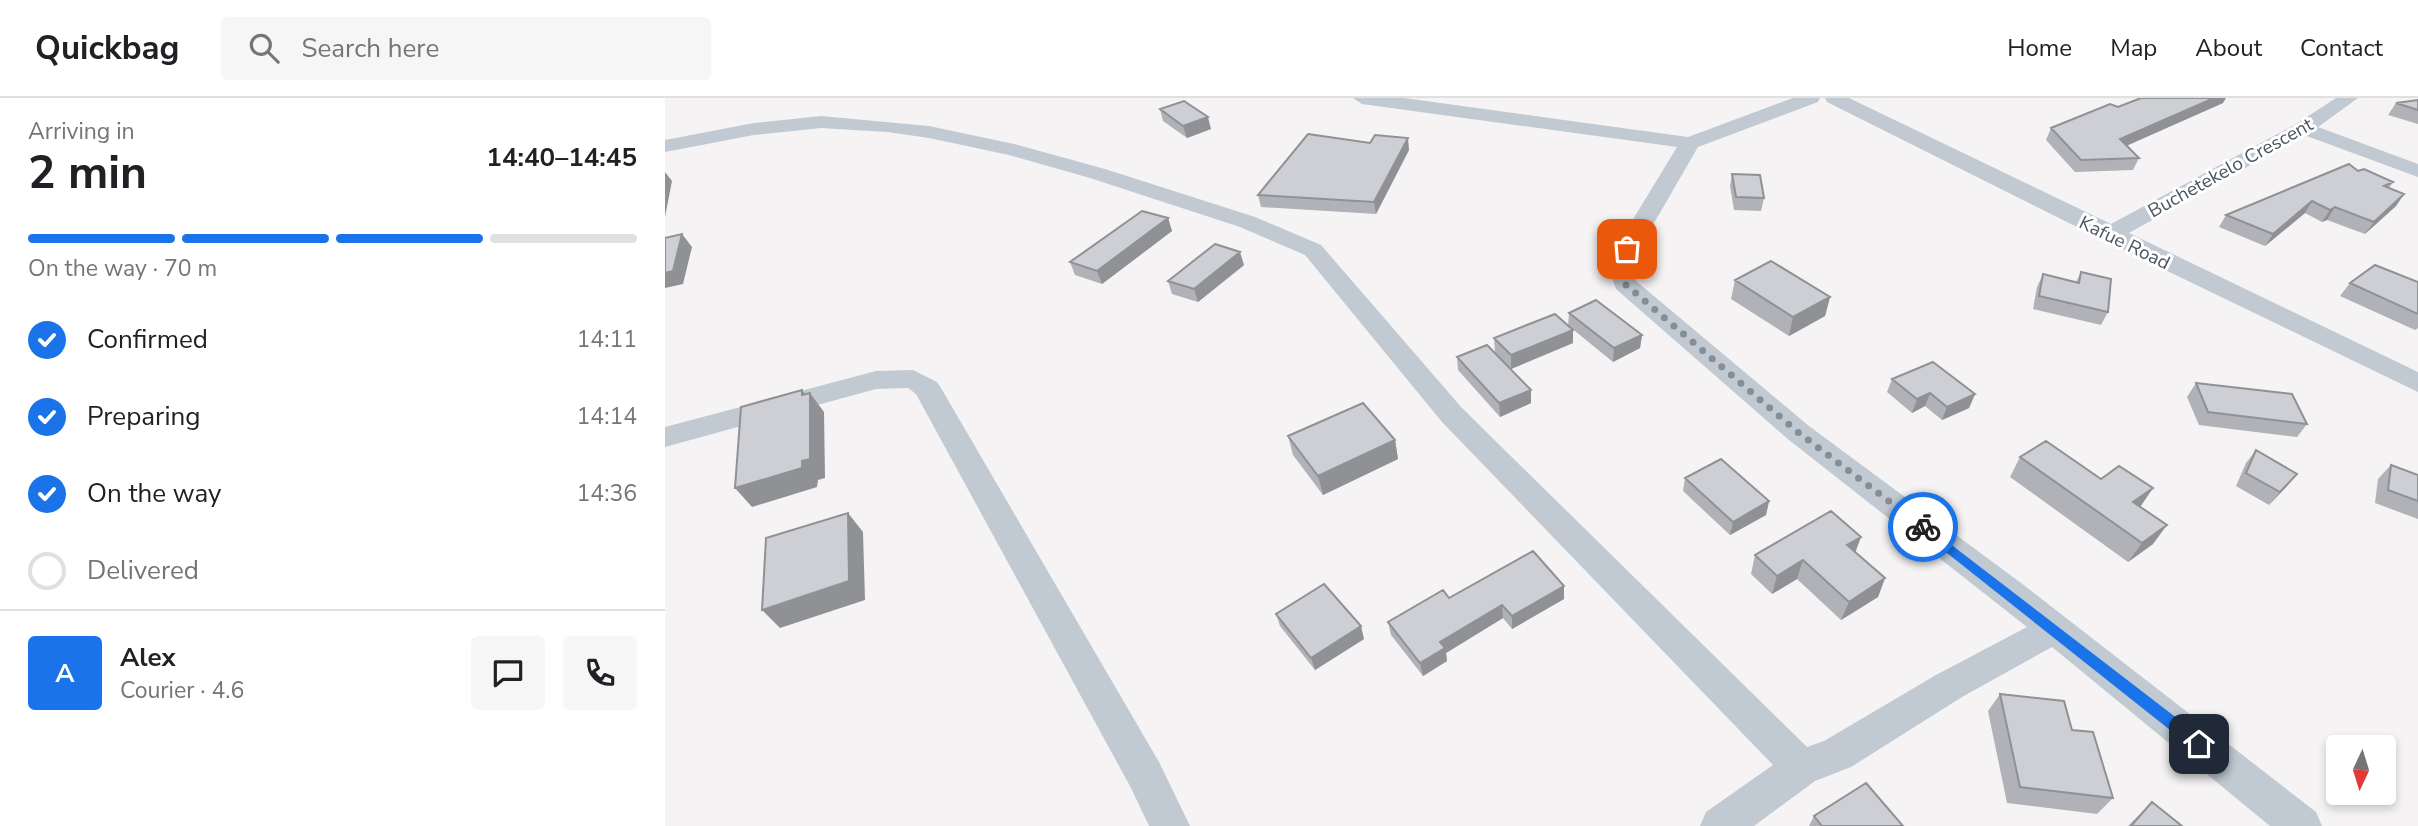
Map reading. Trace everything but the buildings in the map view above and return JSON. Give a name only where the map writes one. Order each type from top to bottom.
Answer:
[{"type":"street","points":[[1362,98],[1689,144],[1811,98]]},
{"type":"street","name":"Kafue Road","points":[[1834,98],[2418,383]]},
{"type":"street","name":"Buchetekelo Crescent","points":[[2109,234],[2303,128],[2349,98]]},
{"type":"street","points":[[665,146],[781,124],[842,122],[912,130],[1020,151],[1282,233],[1313,250],[1452,415],[1801,768]]},
{"type":"street","points":[[2303,128],[2418,171]]},
{"type":"street","points":[[1689,144],[1627,249],[1621,270],[1625,284],[1799,433],[2054,629],[2302,826]]},
{"type":"street","points":[[665,437],[876,380],[913,379],[927,388],[1145,775],[1170,826]]},
{"type":"street","points":[[1720,826],[1801,768],[1837,754],[1949,686],[2054,629]]},
{"type":"way so far","points":[[1627,249],[1621,270],[1625,284],[1799,433],[1923,527]]},
{"type":"route","points":[[1923,527],[2199,744]]}]
